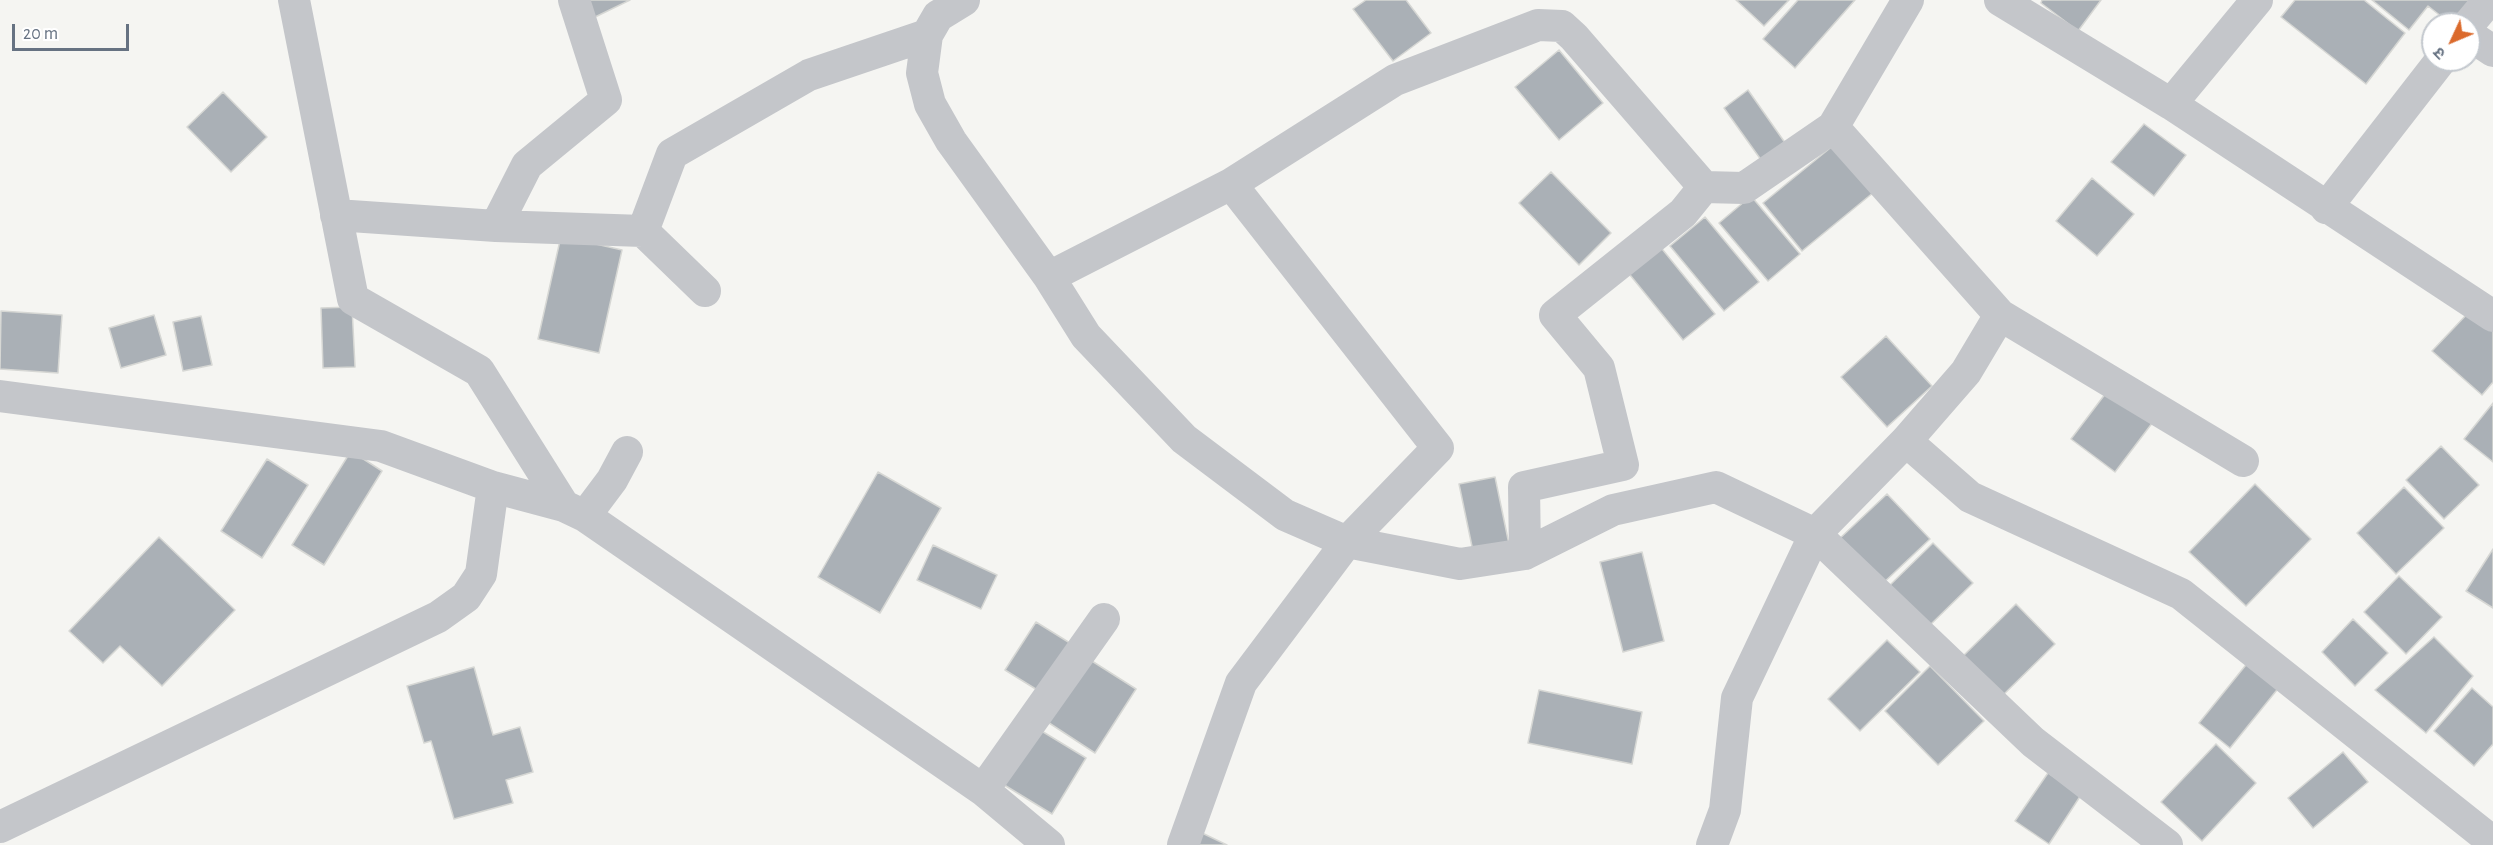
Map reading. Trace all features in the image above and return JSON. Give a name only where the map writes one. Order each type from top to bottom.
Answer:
[{"type":"street","points":[[294,0],[353,299],[479,371],[575,511]]},
{"type":"street","points":[[496,226],[527,165],[606,100],[574,0]]},
{"type":"street","points":[[964,0],[938,16],[927,35],[922,73],[930,104],[951,141],[1049,277],[1086,336],[1184,439],[1285,515],[1347,542],[1460,564],[1526,554],[1613,510],[1716,487],[1815,534],[2033,742],[2167,845]]},
{"type":"street","points":[[1049,277],[1231,184],[1395,80],[1538,25],[1562,26],[1704,187],[1744,188],[1833,127],[1908,0]]},
{"type":"street","points":[[2000,0],[2171,104],[2493,316]]},
{"type":"street","points":[[2171,104],[2257,0]]},
{"type":"street","points":[[2479,12],[2489,0]]},
{"type":"street","points":[[643,231],[672,154],[809,75],[927,35]]},
{"type":"street","points":[[2326,208],[2432,72]]},
{"type":"street","points":[[1833,127],[2000,315],[2243,461]]},
{"type":"street","points":[[1183,845],[1241,683],[1347,542],[1438,448],[1231,184]]},
{"type":"street","points":[[1526,554],[1524,487],[1623,465],[1599,368],[1555,315],[1683,213],[1704,187]]},
{"type":"street","points":[[336,215],[496,226],[643,231],[705,291]]},
{"type":"street","points":[[1712,845],[1725,810],[1737,698],[1815,534],[1906,441],[1966,372],[2000,315]]},
{"type":"street","points":[[0,396],[381,446],[493,487],[575,511],[983,790],[1049,845]]},
{"type":"street","points":[[1906,441],[1970,497],[2181,594],[2483,834],[2490,845]]},
{"type":"street","points":[[575,511],[612,480],[627,452]]},
{"type":"street","points":[[0,827],[438,617],[466,597],[481,574],[493,487]]},
{"type":"street","points":[[983,790],[1104,618]]},
{"type":"building","points":[[581,0],[630,0],[591,19]]},
{"type":"building","points":[[1366,0],[1406,0],[1431,33],[1393,61],[1353,9]]},
{"type":"building","points":[[1736,0],[1789,0],[1764,26]]},
{"type":"building","points":[[1798,0],[1855,0],[1795,68],[1763,39]]},
{"type":"building","points":[[2042,0],[2101,0],[2078,31],[2041,3]]},
{"type":"building","points":[[2295,0],[2364,0],[2405,33],[2366,84],[2281,17]]},
{"type":"building","points":[[2372,0],[2471,0],[2461,12],[2436,12],[2428,6],[2409,30]]},
{"type":"building","points":[[1559,50],[1603,103],[1559,140],[1515,87]]},
{"type":"building","points":[[1748,90],[1788,147],[1764,164],[1724,108]]},
{"type":"building","points":[[223,92],[267,137],[231,172],[187,127]]},
{"type":"building","points":[[2144,124],[2186,155],[2154,196],[2111,162]]},
{"type":"building","points":[[1835,144],[1874,192],[1802,251],[1763,203]]},
{"type":"building","points":[[1551,172],[1611,233],[1579,265],[1519,203]]},
{"type":"building","points":[[2092,178],[2134,214],[2097,256],[2056,221]]},
{"type":"building","points":[[1751,196],[1800,254],[1768,281],[1719,223]]},
{"type":"building","points":[[1705,217],[1759,282],[1724,311],[1670,246]]},
{"type":"building","points":[[561,236],[622,250],[599,353],[538,339]]},
{"type":"building","points":[[1658,244],[1715,314],[1683,340],[1626,270]]},
{"type":"building","points":[[352,307],[355,367],[323,368],[321,308]]},
{"type":"building","points":[[1,311],[62,315],[58,373],[0,369]]},
{"type":"building","points":[[2470,311],[2493,330],[2493,382],[2482,395],[2432,351]]},
{"type":"building","points":[[154,315],[166,355],[121,368],[109,328]]},
{"type":"building","points":[[201,316],[212,365],[183,371],[173,322]]},
{"type":"building","points":[[1886,336],[1932,386],[1887,427],[1841,377]]},
{"type":"building","points":[[2109,389],[2153,422],[2115,472],[2071,439]]},
{"type":"building","points":[[2493,403],[2493,462],[2464,439]]},
{"type":"building","points":[[2441,446],[2479,485],[2444,519],[2406,480]]},
{"type":"building","points":[[351,451],[382,471],[324,565],[292,545]]},
{"type":"building","points":[[267,459],[308,485],[262,558],[221,531]]},
{"type":"building","points":[[878,472],[941,508],[880,613],[818,577]]},
{"type":"building","points":[[1495,477],[1510,549],[1474,556],[1459,484]]},
{"type":"building","points":[[2255,484],[2311,539],[2246,606],[2189,552]]},
{"type":"building","points":[[2404,487],[2444,528],[2396,574],[2357,533]]},
{"type":"building","points":[[1887,494],[1930,539],[1880,586],[1837,541]]},
{"type":"building","points":[[159,537],[235,610],[162,686],[120,646],[103,663],[69,631]]},
{"type":"building","points":[[1933,543],[1973,583],[1927,628],[1887,588]]},
{"type":"building","points":[[933,545],[997,575],[981,609],[917,580]]},
{"type":"building","points":[[2493,549],[2493,608],[2466,591]]},
{"type":"building","points":[[1642,552],[1664,641],[1623,652],[1600,562]]},
{"type":"building","points":[[2399,576],[2442,617],[2406,654],[2364,612]]},
{"type":"building","points":[[2016,604],[2055,644],[1996,702],[1957,662]]},
{"type":"building","points":[[2353,619],[2388,653],[2355,686],[2322,652]]},
{"type":"building","points":[[1036,622],[1078,648],[1047,696],[1005,670]]},
{"type":"building","points":[[2434,637],[2473,676],[2426,733],[2375,690]]},
{"type":"building","points":[[1887,640],[1920,672],[1860,731],[1828,699]]},
{"type":"building","points":[[2254,655],[2285,680],[2230,748],[2199,723]]},
{"type":"building","points":[[1084,656],[1136,689],[1095,753],[1043,719]]},
{"type":"building","points":[[1930,666],[1984,721],[1938,765],[1885,711]]},
{"type":"building","points":[[474,667],[493,735],[520,727],[533,772],[506,780],[513,803],[454,819],[431,741],[424,743],[407,686]]},
{"type":"building","points":[[2472,688],[2493,707],[2493,744],[2474,766],[2434,731]]},
{"type":"building","points":[[1539,690],[1642,712],[1632,764],[1528,743]]},
{"type":"building","points":[[1035,727],[1086,758],[1052,814],[1001,783]]},
{"type":"building","points":[[2216,744],[2256,783],[2202,841],[2161,802]]},
{"type":"building","points":[[2343,752],[2368,782],[2313,828],[2288,798]]},
{"type":"building","points":[[2048,773],[2081,795],[2049,844],[2015,821]]},
{"type":"building","points":[[1200,832],[1227,845],[1194,845]]}]
